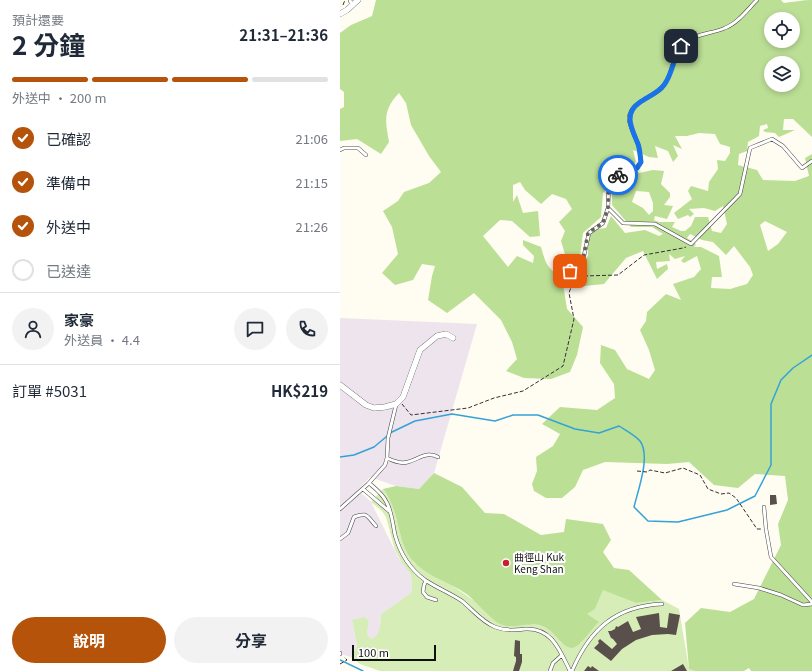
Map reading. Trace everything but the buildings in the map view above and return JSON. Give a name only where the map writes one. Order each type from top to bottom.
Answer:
[{"type":"street","points":[[340,14],[351,3],[358,0]]},
{"type":"street","points":[[340,385],[366,405],[374,408],[385,407],[398,402],[402,397],[410,379],[420,350],[437,336],[446,334],[453,338]]},
{"type":"lane","points":[[570,271],[583,260],[588,233],[603,223],[608,208],[609,179],[637,168],[641,162],[638,146],[629,120],[633,108],[663,87],[670,74],[677,52],[684,42],[695,36],[728,27],[757,0]]},
{"type":"lane","points":[[608,208],[622,223],[655,224],[691,244],[740,194],[750,148],[772,139],[784,146],[802,168],[812,162]]},
{"type":"lane","points":[[340,150],[344,148],[358,148],[366,155]]},
{"type":"lane","points":[[340,509],[381,470],[387,458],[388,438],[398,402]]},
{"type":"lane","points":[[387,458],[394,461],[408,462],[425,455],[432,454],[438,456]]},
{"type":"lane","points":[[369,483],[383,497],[389,506],[397,542],[403,554],[415,571],[426,581],[452,595],[471,608],[484,621],[495,627],[508,630],[530,628],[546,633],[555,641],[571,671]]},
{"type":"lane","points":[[363,488],[387,509],[392,516]]},
{"type":"lane","points":[[734,584],[759,588],[781,595],[803,605],[812,603],[771,557],[764,507]]},
{"type":"lane","points":[[340,539],[348,533],[354,517],[363,514],[366,515],[376,526]]},
{"type":"lane","points":[[426,581],[423,592],[427,597],[436,600]]},
{"type":"lane","points":[[571,671],[589,640],[603,624],[631,609],[641,606],[662,604]]},
{"type":"lane","points":[[550,671],[553,663],[562,655]]},
{"type":"path","points":[[573,281],[584,276],[618,275],[644,255],[683,248],[691,244]]},
{"type":"path","points":[[398,402],[411,415],[468,408],[494,398],[523,391],[563,366],[574,319],[569,293],[573,281],[570,271]]},
{"type":"path","points":[[637,471],[646,472],[650,470],[665,473],[683,468],[700,475],[708,489],[721,494],[729,494],[736,498],[757,529],[766,529]]},
{"type":"path","points":[[340,664],[347,660]]},
{"type":"shaded area","points":[[340,318],[477,324],[434,473],[419,489],[396,486],[370,477],[358,490],[371,502],[398,557],[411,575],[412,592],[381,614],[379,634],[375,638],[371,639],[367,634],[369,621],[352,620],[357,646],[351,657],[340,654]]},
{"type":"green space","points":[[376,0],[781,0],[784,3],[812,0],[812,137],[793,119],[784,119],[783,130],[795,130],[779,137],[775,133],[765,132],[763,130],[768,128],[767,124],[760,126],[759,136],[748,142],[747,151],[739,154],[738,165],[757,170],[763,180],[795,181],[809,176],[805,158],[812,154],[812,671],[751,671],[749,668],[744,671],[695,671],[689,669],[685,623],[701,608],[730,612],[754,599],[781,545],[778,524],[788,500],[785,476],[755,474],[738,488],[714,485],[689,462],[667,464],[605,462],[583,470],[575,487],[562,498],[546,498],[534,491],[532,484],[537,471],[536,457],[553,446],[560,434],[542,424],[560,407],[597,410],[615,398],[614,384],[600,363],[601,345],[615,350],[627,369],[649,379],[655,370],[649,350],[640,330],[646,321],[647,312],[666,294],[681,300],[673,284],[694,277],[701,269],[697,256],[684,263],[681,261],[685,256],[675,259],[669,254],[670,261],[656,262],[657,269],[667,264],[668,269],[657,279],[643,251],[626,258],[604,284],[584,286],[576,285],[575,274],[588,256],[588,230],[606,228],[611,216],[625,233],[645,230],[659,236],[663,234],[652,227],[631,227],[612,205],[612,191],[626,182],[627,170],[603,193],[601,217],[583,233],[580,256],[565,276],[563,272],[565,256],[561,241],[565,231],[559,222],[572,209],[566,199],[552,194],[541,204],[525,190],[520,182],[513,185],[513,202],[517,195],[523,213],[538,211],[540,236],[530,237],[512,221],[500,220],[483,236],[508,267],[517,256],[533,263],[534,256],[523,245],[523,240],[541,247],[548,265],[562,278],[567,309],[583,327],[577,355],[570,372],[551,379],[524,378],[506,371],[517,359],[512,342],[501,320],[474,293],[447,313],[428,300],[435,266],[422,264],[413,280],[395,285],[382,273],[398,254],[392,227],[383,211],[398,201],[404,192],[429,183],[441,172],[429,156],[411,125],[406,103],[399,93],[390,105],[386,116],[389,142],[381,154],[357,139],[340,141],[340,109],[344,107],[344,92],[340,89],[340,33],[351,25],[372,16]],"holes":[[[699,133],[715,134],[720,144],[730,147],[730,153],[725,161],[717,160],[718,169],[709,182],[708,191],[691,186],[688,191],[692,199],[674,213],[678,219],[688,215],[690,217],[694,214],[689,209],[704,208],[715,211],[723,206],[727,224],[721,233],[712,231],[708,217],[695,217],[691,226],[685,231],[672,227],[675,222],[659,222],[654,220],[655,216],[667,219],[673,206],[664,205],[670,197],[670,193],[661,184],[664,171],[653,170],[639,173],[630,166],[636,162],[633,150],[649,157],[658,158],[655,146],[668,151],[673,162],[678,156],[673,145],[682,149],[675,136],[687,136]],[[636,191],[649,192],[653,203],[653,211],[649,215],[643,208],[632,202]],[[765,221],[787,232],[778,244],[768,251],[760,225]],[[690,234],[702,240],[713,242],[726,255],[734,246],[750,267],[753,275],[747,284],[730,289],[711,288],[712,277],[722,277],[719,256],[701,247],[694,247],[696,244],[687,238]]]},
{"type":"green space","points":[[434,473],[462,487],[485,513],[504,514],[541,535],[564,532],[566,519],[603,524],[611,540],[603,552],[614,568],[629,570],[662,600],[636,603],[603,590],[595,609],[587,614],[599,622],[580,644],[573,648],[565,645],[547,628],[542,626],[531,624],[505,626],[500,624],[488,615],[468,595],[427,573],[413,561],[404,546],[395,513],[383,489],[396,486],[419,489]]},
{"type":"green space","points":[[383,489],[392,502],[401,537],[414,563],[456,588],[509,625],[530,624],[543,626],[554,633],[562,643],[581,643],[592,628],[598,623],[586,614],[595,609],[603,589],[636,603],[662,600],[679,609],[689,669],[695,671],[380,671],[360,664],[351,657],[357,646],[352,620],[365,617],[369,621],[367,634],[371,639],[377,635],[381,614],[412,592],[411,575],[395,550],[386,517],[382,511],[371,502]]},
{"type":"waterway","points":[[340,457],[354,455],[374,447],[392,432],[415,421],[452,414],[495,421],[513,415],[538,415],[575,429],[599,433],[619,426],[638,439],[643,447],[643,473],[634,507],[648,521],[678,522],[727,510],[755,496],[771,465],[771,404],[781,380],[793,368],[812,355]]},
{"type":"waterway","points":[[340,660],[363,671]]},
{"type":"way so far","points":[[570,271],[583,260],[588,233],[603,223],[608,208],[609,179],[618,175]]},
{"type":"place","name":"曲徑山 Kuk Keng Shan","points":[[506,563]]},
{"type":"route","points":[[618,175],[637,168],[641,162],[638,146],[629,120],[630,114],[633,108],[639,103],[663,87],[670,74],[677,52],[681,46]]}]
